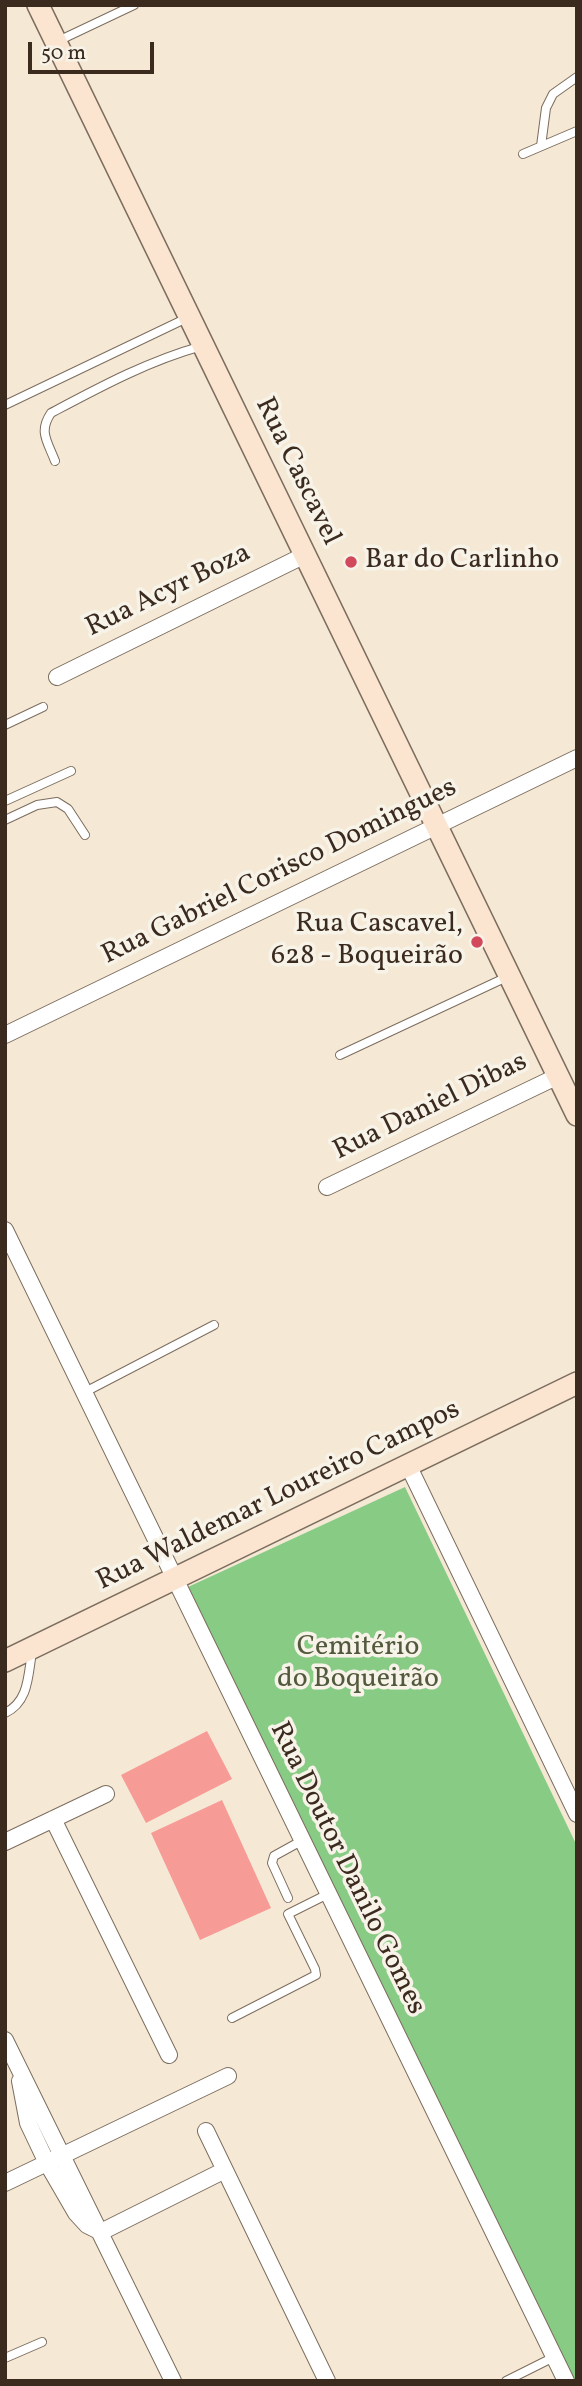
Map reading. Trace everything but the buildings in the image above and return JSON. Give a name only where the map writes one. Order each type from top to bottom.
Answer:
[{"type":"main road","name":"Rua Cascavel","points":[[38,5],[577,1115]]},
{"type":"main road","name":"Rua Waldemar Loureiro Campos","points":[[5,1661],[577,1383]]},
{"type":"street","name":"Rua Acyr Boza","points":[[57,677],[305,555]]},
{"type":"street","name":"Rua Gabriel Corisco Domingues","points":[[5,1035],[577,758]]},
{"type":"street","name":"Rua Daniel Dibas","points":[[327,1187],[558,1076]]},
{"type":"street","name":"Rua Doutor Danilo Gomes","points":[[5,1230],[566,2381]]},
{"type":"street","points":[[408,1465],[577,1814]]},
{"type":"street","points":[[5,1842],[106,1794]]},
{"type":"street","points":[[53,1819],[169,2055]]},
{"type":"street","points":[[5,2040],[173,2381]]},
{"type":"street","points":[[19,2068],[28,2123],[47,2163],[76,2213],[87,2225],[101,2232]]},
{"type":"street","points":[[5,2183],[228,2076]]},
{"type":"street","points":[[206,2131],[327,2381]]},
{"type":"street","points":[[101,2232],[225,2170]]},
{"type":"lane","points":[[56,43],[134,5]]},
{"type":"lane","points":[[541,146],[549,101],[553,94],[577,78]]},
{"type":"lane","points":[[523,154],[577,131]]},
{"type":"lane","points":[[5,405],[189,317]]},
{"type":"lane","points":[[55,461],[44,432],[44,423],[51,413],[115,379],[203,346]]},
{"type":"lane","points":[[5,725],[43,707]]},
{"type":"lane","points":[[5,801],[71,771]]},
{"type":"lane","points":[[5,820],[37,805],[57,802],[68,809],[85,835]]},
{"type":"lane","points":[[340,1055],[509,976]]},
{"type":"lane","points":[[85,1392],[214,1325]]},
{"type":"lane","points":[[5,1713],[19,1703],[24,1695],[33,1648]]},
{"type":"lane","points":[[288,1898],[272,1863],[274,1856],[303,1840]]},
{"type":"lane","points":[[232,2018],[316,1975],[288,1914],[330,1893]]},
{"type":"lane","points":[[5,2358],[41,2342]]},
{"type":"lane","points":[[506,2381],[554,2357]]},
{"type":"green space","name":"Cemitério do Boqueirão","points":[[405,1487],[577,1846],[577,2381],[573,2381],[559,2354],[188,1587]]},
{"type":"place","name":"Bar do Carlinho","points":[[351,562]]},
{"type":"place","name":"Rua Cascavel, 628 - Boqueirão","points":[[477,942]]}]
